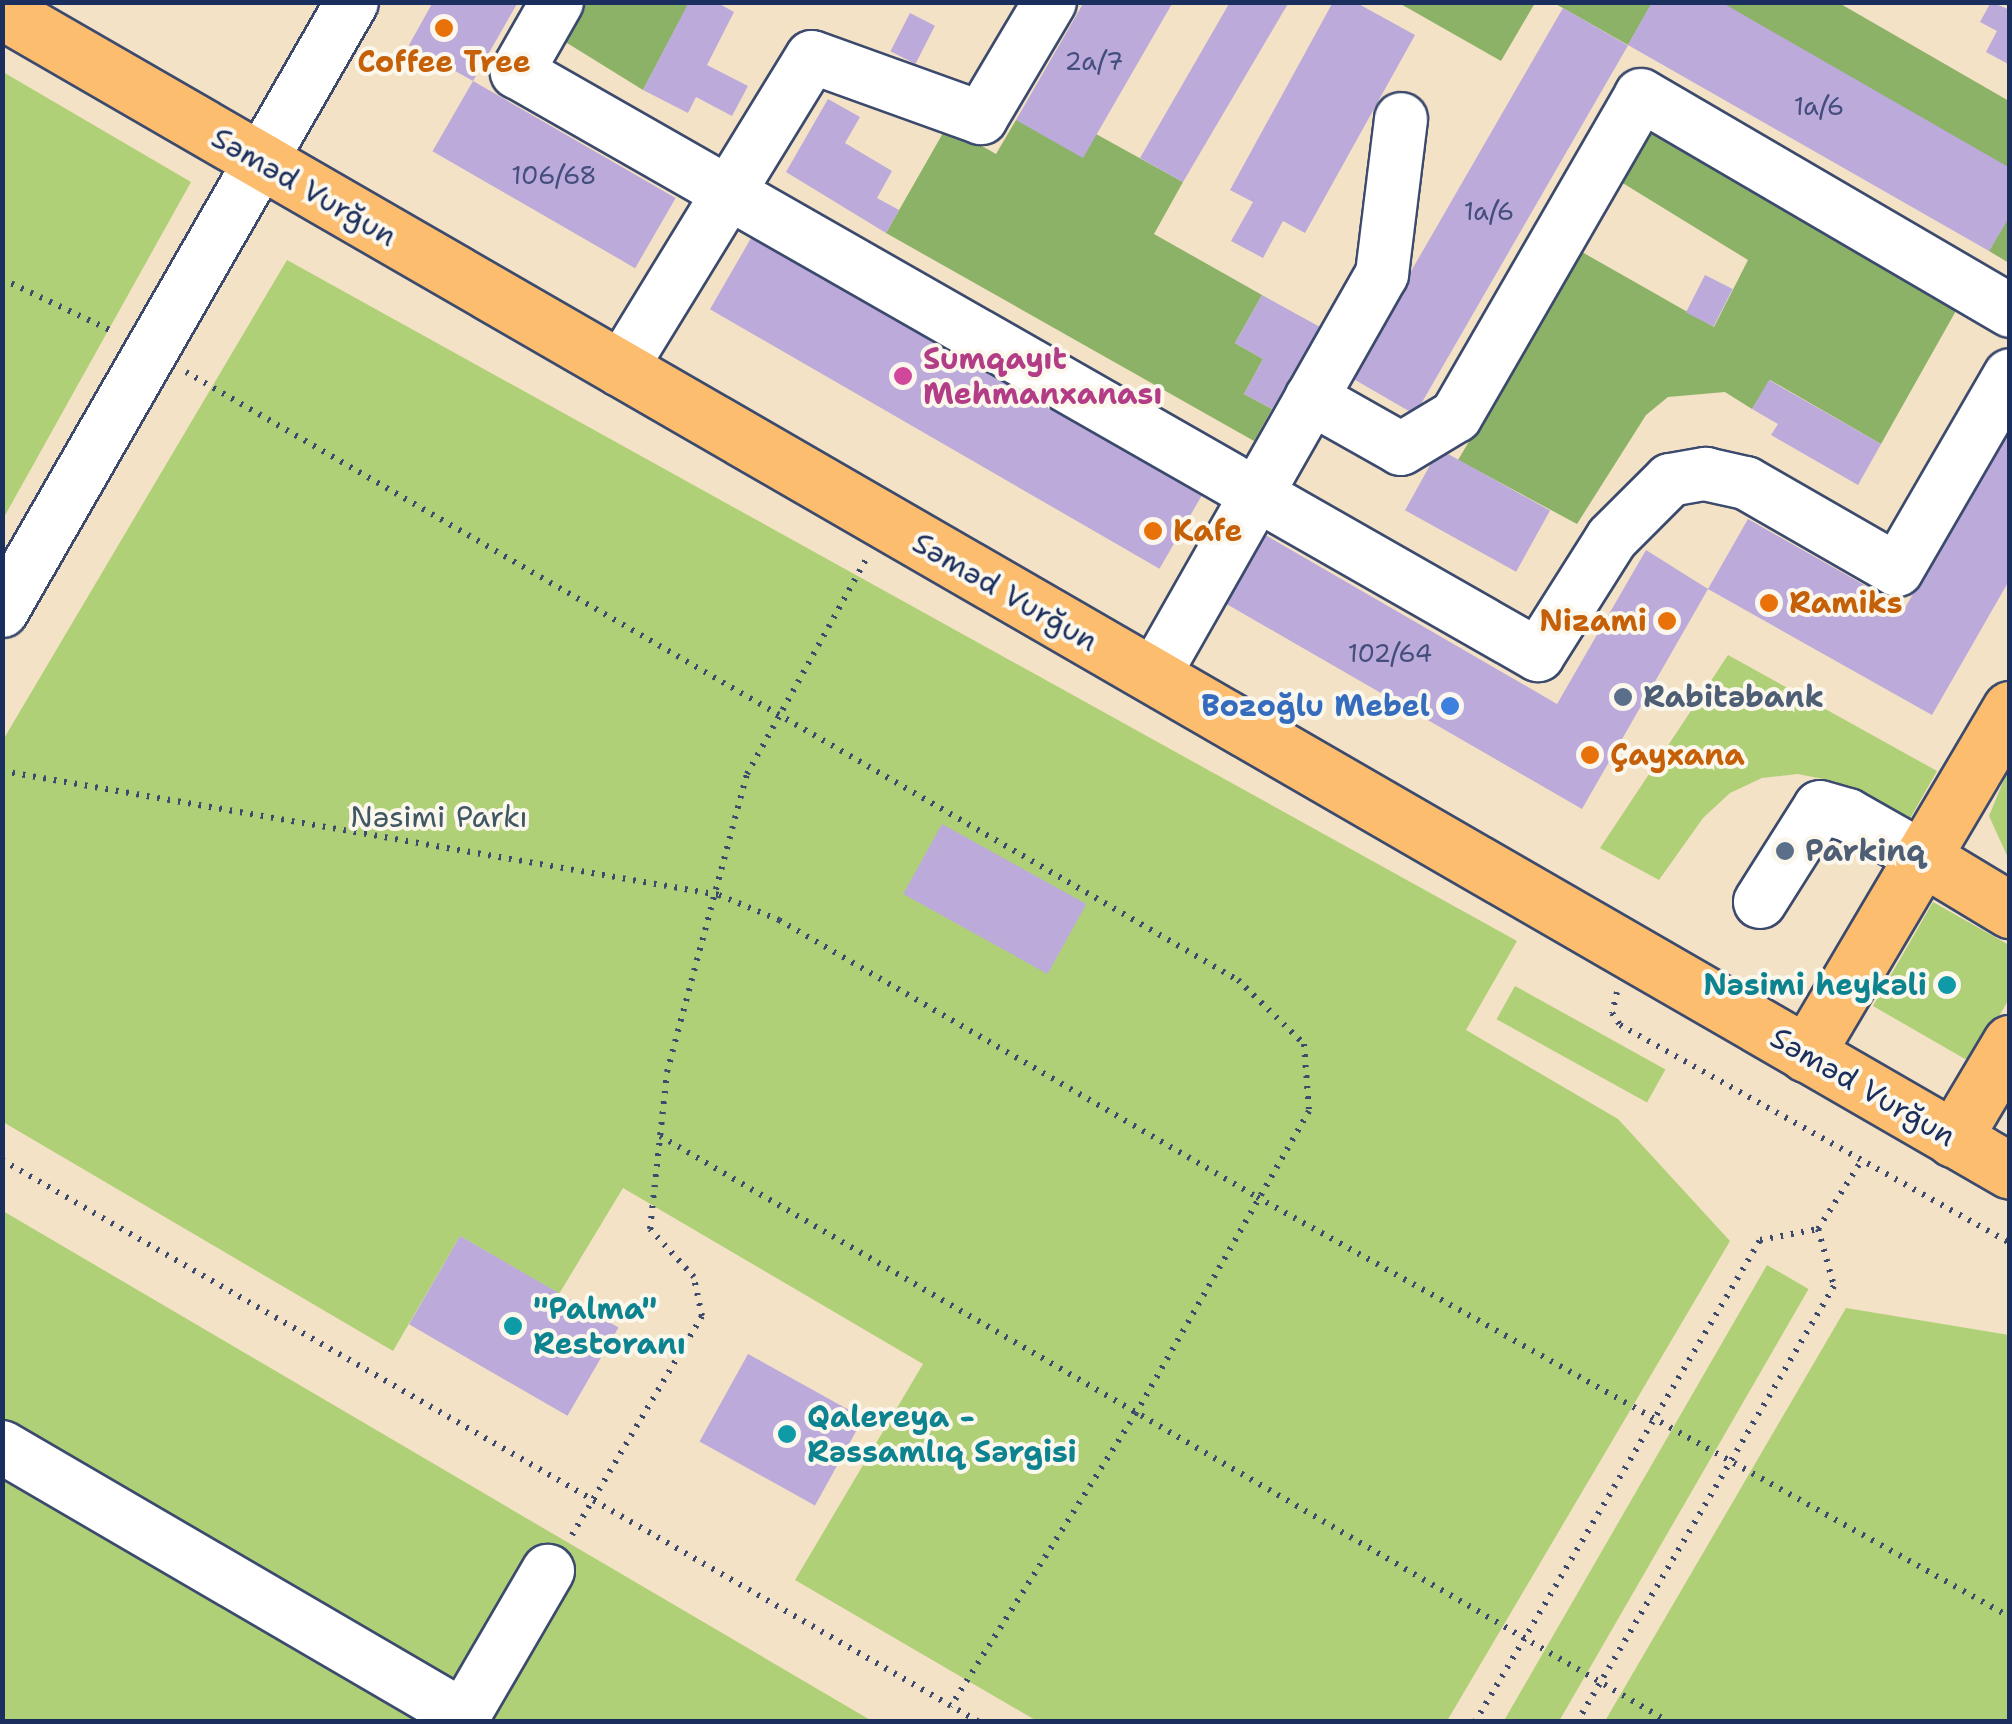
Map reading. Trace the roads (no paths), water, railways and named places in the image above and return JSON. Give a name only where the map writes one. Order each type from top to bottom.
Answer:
[{"type":"main road","name":"Səməd Vurğun","points":[[2,11],[2010,1171]]},
{"type":"main road","points":[[1806,1054],[2010,709]]},
{"type":"main road","points":[[1922,857],[2010,910]]},
{"type":"main road","points":[[1953,1139],[2010,1043]]},
{"type":"street","points":[[2,611],[352,2]]},
{"type":"street","points":[[557,2],[517,72],[1538,655],[1612,538],[1670,480],[1705,474],[1746,482],[1897,570],[2010,375]]},
{"type":"street","points":[[620,370],[812,57],[981,118],[1050,2]]},
{"type":"street","points":[[1311,398],[1401,448],[1456,416],[1642,95],[2010,311]]},
{"type":"street","points":[[1153,677],[1382,274],[1402,119]]},
{"type":"street","points":[[1760,902],[1820,807],[1848,815],[1922,857]]},
{"type":"street","points":[[2,1447],[462,1719],[548,1571]]},
{"type":"place","name":"Coffee Tree","points":[[444,28]]},
{"type":"place","name":"Sumqayıt Mehmanxanası","points":[[903,376]]},
{"type":"place","name":"Kafe","points":[[1153,531]]},
{"type":"place","name":"Ramiks","points":[[1769,603]]},
{"type":"place","name":"Nizami","points":[[1667,621]]},
{"type":"place","name":"Rabitəbank","points":[[1623,697]]},
{"type":"place","name":"Bozoğlu Mebel","points":[[1450,706]]},
{"type":"place","name":"Çayxana","points":[[1590,755]]},
{"type":"place","name":"Parkinq","points":[[1785,851]]},
{"type":"place","name":"Nəsimi heykəli","points":[[1947,985]]},
{"type":"place","name":"\"Palma\" Restoranı","points":[[513,1326]]},
{"type":"place","name":"Qalereya - Rəssamlıq Sərgisi","points":[[787,1434]]},
{"type":"park label","name":"Nəsimi Parkı","points":[[439,817]]}]
